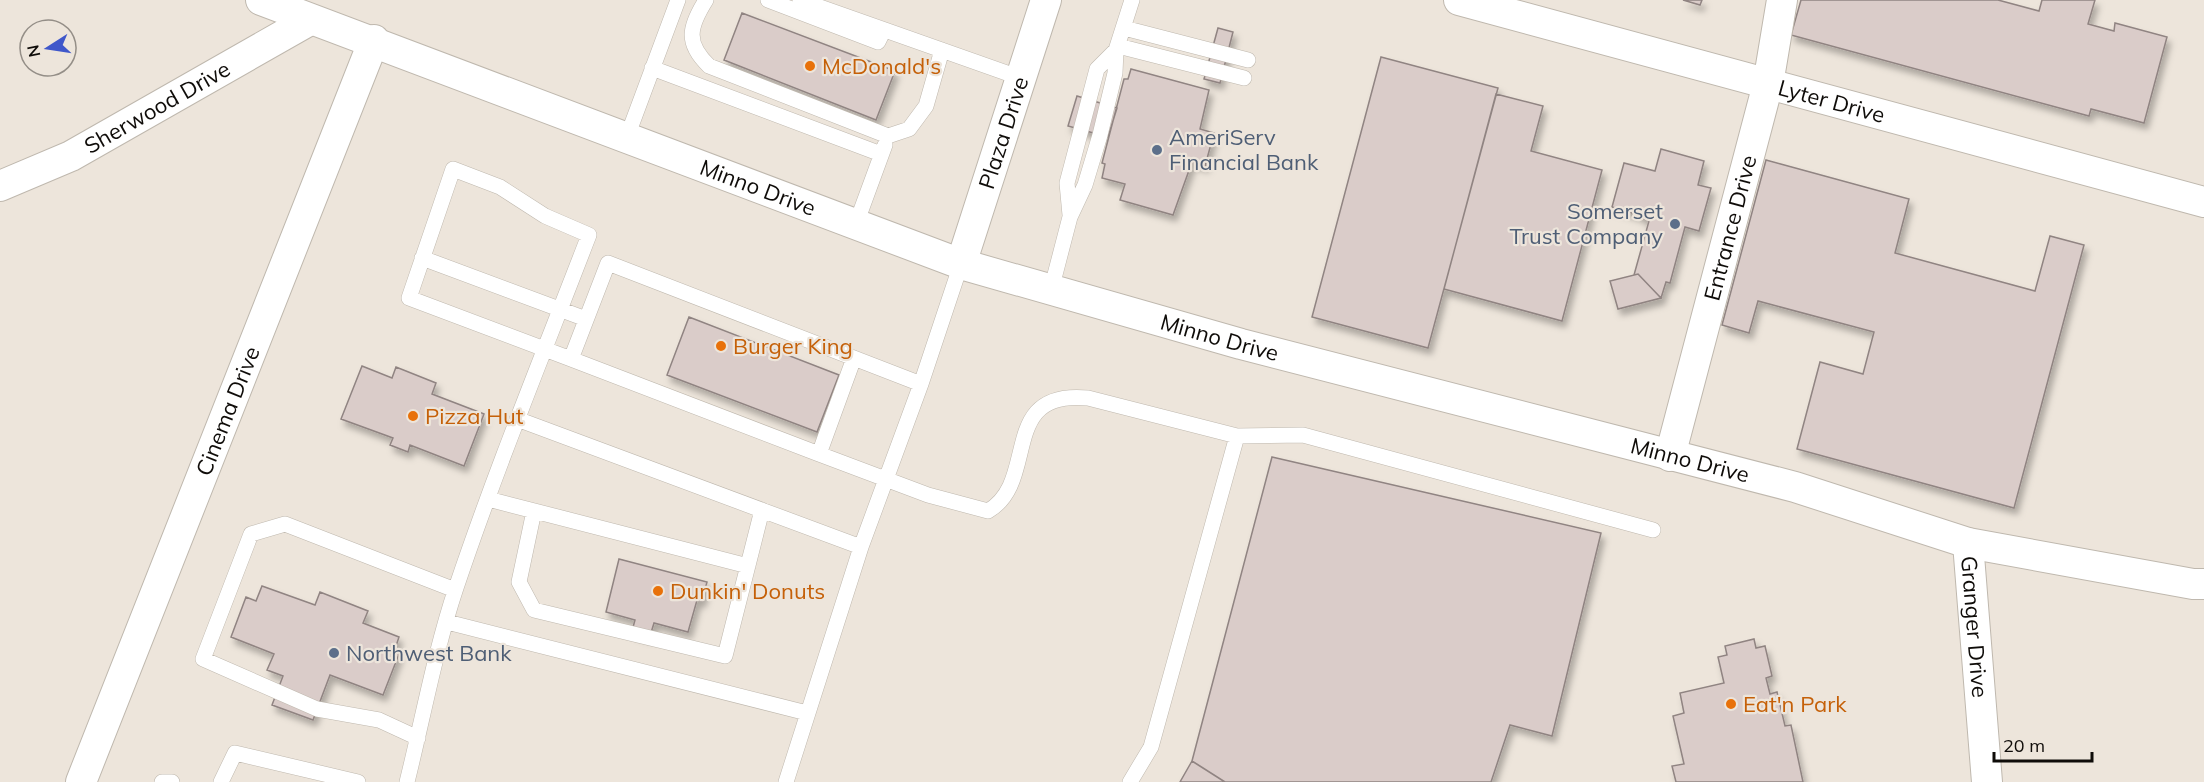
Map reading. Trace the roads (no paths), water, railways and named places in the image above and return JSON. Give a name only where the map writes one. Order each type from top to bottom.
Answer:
[{"type":"street","name":"Minno Drive","points":[[261,0],[310,20],[374,40],[961,264],[1241,344],[1796,487],[1968,543],[2204,584]]},
{"type":"street","name":"Plaza Drive","points":[[961,264],[1046,0]]},
{"type":"street","name":"Lyter Drive","points":[[1459,0],[2204,202]]},
{"type":"street","name":"Entrance Drive","points":[[1670,456],[1768,84],[1782,0]]},
{"type":"street","name":"Sherwood Drive","points":[[0,186],[71,156],[310,20]]},
{"type":"street","name":"Cinema Drive","points":[[81,782],[374,40]]},
{"type":"street","name":"Granger Drive","points":[[1968,543],[1987,782]]},
{"type":"lane","points":[[627,137],[678,0]]},
{"type":"lane","points":[[706,0],[697,14],[691,36],[696,54],[709,66],[888,136],[909,129],[926,106],[942,50]]},
{"type":"lane","points":[[768,0],[878,42],[884,30]]},
{"type":"lane","points":[[800,0],[1021,78]]},
{"type":"lane","points":[[1051,290],[1070,217],[1067,183],[1097,69],[1117,48],[1132,0]]},
{"type":"lane","points":[[1124,28],[1248,60]]},
{"type":"lane","points":[[1117,48],[1244,78]]},
{"type":"lane","points":[[652,68],[881,154]]},
{"type":"lane","points":[[856,224],[888,136]]},
{"type":"lane","points":[[407,782],[455,590],[517,419],[545,349],[561,309],[589,235],[545,216],[500,188],[453,169],[409,298],[545,349],[819,453],[928,495],[988,511],[1005,498],[1029,425],[1037,410],[1054,399],[1071,396],[1088,398],[1237,436],[1303,435],[1653,530]]},
{"type":"lane","points":[[422,258],[586,319]]},
{"type":"lane","points":[[571,359],[608,263],[921,384]]},
{"type":"lane","points":[[786,782],[861,547],[921,384],[961,264]]},
{"type":"lane","points":[[819,453],[854,358]]},
{"type":"lane","points":[[517,419],[861,547]]},
{"type":"lane","points":[[1130,782],[1151,747],[1237,436]]},
{"type":"lane","points":[[488,499],[748,566]]},
{"type":"lane","points":[[534,511],[519,582],[534,610],[725,656],[762,510]]},
{"type":"lane","points":[[418,738],[379,720],[317,709],[203,659],[251,534],[285,524],[455,590]]},
{"type":"lane","points":[[447,622],[807,713]]},
{"type":"lane","points":[[221,782],[235,753],[358,782]]},
{"type":"lane","points":[[162,782],[172,782]]},
{"type":"place","name":"McDonald's","points":[[810,66]]},
{"type":"place","name":"AmeriServ Financial Bank","points":[[1157,150]]},
{"type":"place","name":"Somerset Trust Company","points":[[1675,224]]},
{"type":"place","name":"Burger King","points":[[721,346]]},
{"type":"place","name":"Pizza Hut","points":[[413,416]]},
{"type":"place","name":"Dunkin' Donuts","points":[[658,591]]},
{"type":"place","name":"Northwest Bank","points":[[334,653]]},
{"type":"place","name":"Eat'n Park","points":[[1731,704]]}]
